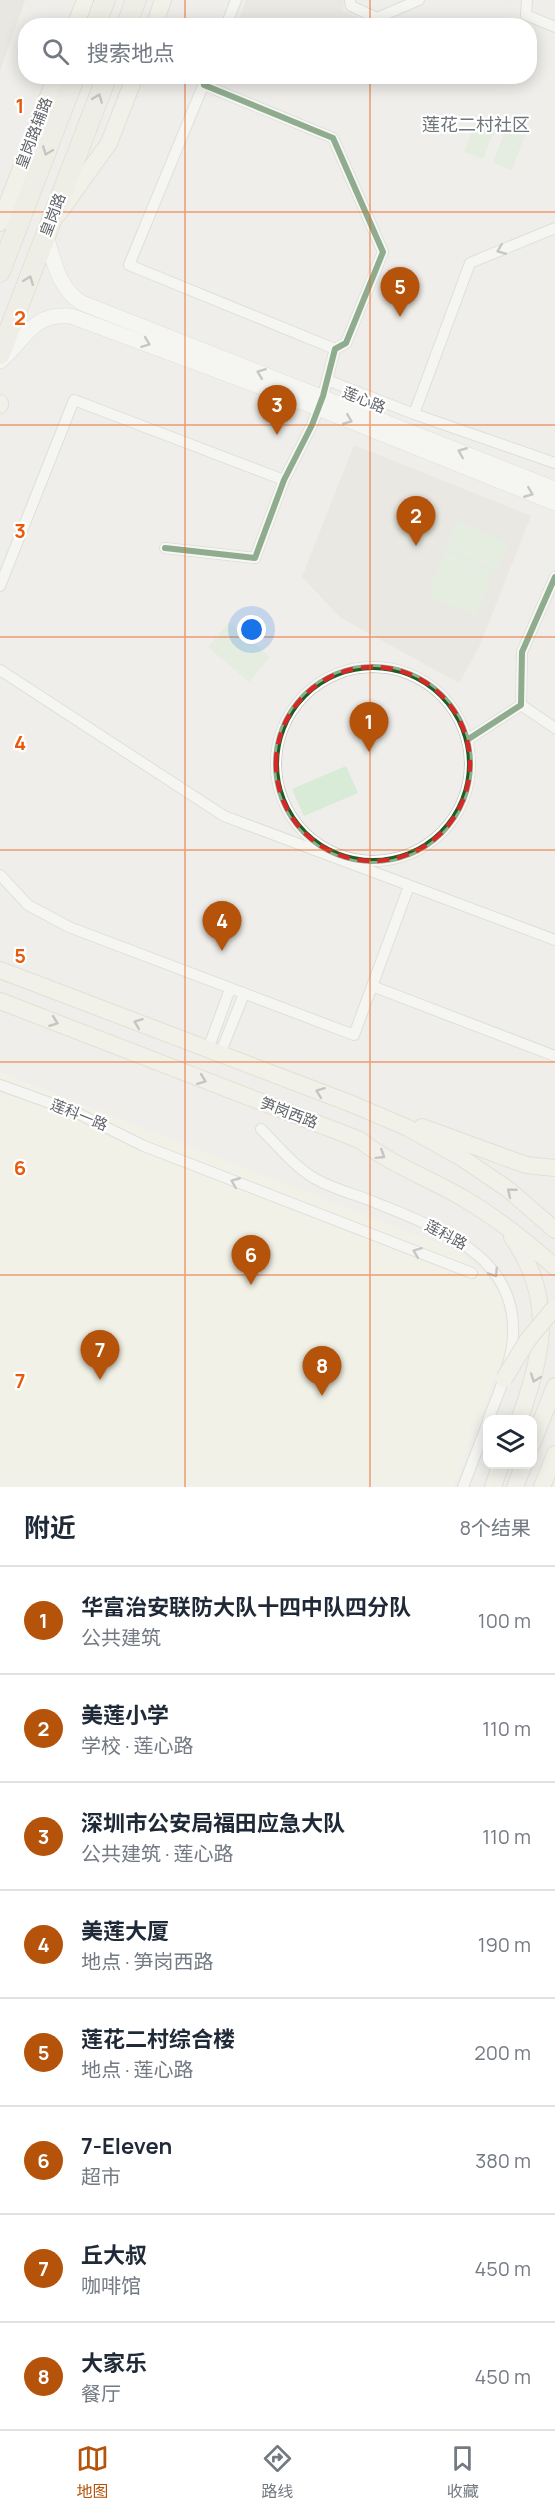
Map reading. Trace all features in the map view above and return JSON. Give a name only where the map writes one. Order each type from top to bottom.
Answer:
[{"type":"highway","points":[[98,18],[105,0]]},
{"type":"highway","points":[[129,18],[136,0]]},
{"type":"highway","name":"皇岗路","points":[[0,272],[72,84]]},
{"type":"highway","name":"皇岗路","points":[[0,354],[104,84]]},
{"type":"main road","points":[[78,18],[85,0]]},
{"type":"main road","points":[[157,18],[163,0]]},
{"type":"main road","name":"皇岗路辅路","points":[[0,223],[53,84]]},
{"type":"main road","points":[[48,230],[109,143],[132,84]]},
{"type":"main road","name":"莲心路","points":[[48,230],[61,281],[71,296],[82,303],[555,503]]},
{"type":"main road","name":"莲心路","points":[[0,361],[36,323],[48,316],[71,316],[320,402],[555,489]]},
{"type":"main road","name":"笋岗西路","points":[[0,970],[352,1104],[408,1128],[462,1158],[509,1190],[555,1230]]},
{"type":"main road","name":"笋岗西路","points":[[0,1001],[360,1140],[381,1157],[437,1184],[488,1213],[524,1239],[555,1267]]},
{"type":"main road","points":[[352,1104],[432,1130],[526,1165],[555,1168]]},
{"type":"main road","points":[[488,1213],[514,1239],[523,1253],[538,1280],[545,1310],[546,1328],[542,1357],[520,1415]]},
{"type":"main road","points":[[504,1379],[527,1341],[555,1307]]},
{"type":"main road","points":[[537,1431],[555,1386]]},
{"type":"main road","points":[[542,1487],[553,1459]]},
{"type":"main road","points":[[553,1459],[554,1487]]},
{"type":"main road","points":[[493,1487],[499,1469]]},
{"type":"main road","points":[[515,1487],[522,1469]]},
{"type":"street","points":[[229,18],[236,0]]},
{"type":"street","points":[[350,0],[351,6],[377,18],[419,0]]},
{"type":"street","points":[[527,0],[526,15],[533,18]]},
{"type":"street","points":[[537,20],[555,27]]},
{"type":"street","points":[[204,84],[129,265],[335,349]]},
{"type":"street","points":[[165,548],[255,558],[284,480],[320,402],[335,349],[346,343],[383,252],[333,138],[212,84]]},
{"type":"street","points":[[414,414],[470,263],[555,228]]},
{"type":"street","points":[[327,380],[414,414],[555,463]]},
{"type":"street","points":[[0,586],[74,400],[284,480]]},
{"type":"street","points":[[521,705],[522,652],[555,578]]},
{"type":"street","points":[[369,667],[402,671],[431,686],[454,710],[467,740],[470,772],[463,802],[446,829],[421,849],[391,860],[359,860],[328,850],[303,831],[285,806],[276,775],[278,743],[289,714],[310,690],[337,674],[369,667]]},
{"type":"street","points":[[0,670],[224,816],[555,940]]},
{"type":"street","points":[[521,705],[555,728]]},
{"type":"street","points":[[467,740],[521,705]]},
{"type":"street","points":[[0,875],[28,905],[69,927],[354,1035],[409,886]]},
{"type":"street","points":[[372,986],[555,1056]]},
{"type":"street","points":[[214,1051],[230,989]]},
{"type":"street","points":[[214,1051],[244,994]]},
{"type":"street","name":"莲科一路","points":[[0,1085],[75,1112],[156,1150],[344,1225],[472,1273]]},
{"type":"street","name":"莲科路","points":[[261,1129],[315,1179],[441,1230],[465,1243],[495,1272],[510,1308],[513,1329],[504,1379],[490,1415]]},
{"type":"street","name":"莲科路","points":[[463,1487],[483,1434]]},
{"type":"highlighted area","points":[[369,667],[402,671],[431,686],[454,710],[467,740],[470,772],[463,802],[446,829],[421,849],[391,860],[359,860],[328,850],[303,832],[285,805],[276,775],[277,743],[289,714],[310,690],[337,673]]},
{"type":"shaded area","points":[[0,0],[25,0],[18,18],[0,71]]},
{"type":"shaded area","points":[[246,0],[344,0],[343,11],[358,18],[240,18]]},
{"type":"shaded area","points":[[354,445],[531,516],[479,647],[459,683],[341,618],[302,577]]},
{"type":"shaded area","points":[[0,1072],[457,1251],[483,1272],[500,1295],[506,1318],[507,1344],[453,1487],[0,1487]]},
{"type":"green space","points":[[479,114],[498,121],[483,159],[464,152]]},
{"type":"green space","points":[[507,125],[526,132],[512,170],[493,163]]},
{"type":"green space","points":[[457,521],[509,543],[497,570],[446,549]]},
{"type":"green space","points":[[445,552],[494,571],[476,616],[427,596]]},
{"type":"green space","points":[[229,622],[270,657],[249,682],[208,647]]},
{"type":"green space","points":[[346,766],[358,793],[304,816],[292,789]]},
{"type":"cycle path","points":[[165,548],[255,558],[284,480],[312,425],[323,396],[335,349],[346,343],[383,252],[333,138],[204,85]]},
{"type":"cycle path","points":[[467,740],[521,705],[522,652],[555,577]]},
{"type":"cycle path","points":[[373,667],[392,669],[419,679],[434,689],[448,703],[462,727],[468,745],[470,764],[468,783],[458,810],[448,825],[434,839],[410,853],[392,859],[373,861],[354,859],[327,849],[312,839],[298,825],[284,801],[278,783],[276,764],[278,745],[288,718],[298,703],[312,689],[336,675],[354,669],[373,667]]},
{"type":"place","name":"莲花二村综合楼","points":[[400,317]]},
{"type":"place","name":"深圳市公安局福田应急大队","points":[[277,435]]},
{"type":"place","name":"美莲小学","points":[[416,546]]},
{"type":"place","name":"华富治安联防大队十四中队四分队","points":[[369,752]]},
{"type":"place","name":"美莲大厦","points":[[222,951]]},
{"type":"place","name":"7-Eleven","points":[[251,1285]]},
{"type":"place","name":"丘大叔","points":[[100,1380]]},
{"type":"place","name":"大家乐","points":[[322,1396]]},
{"type":"district","name":"莲花二村社区","points":[[476,125]]}]
